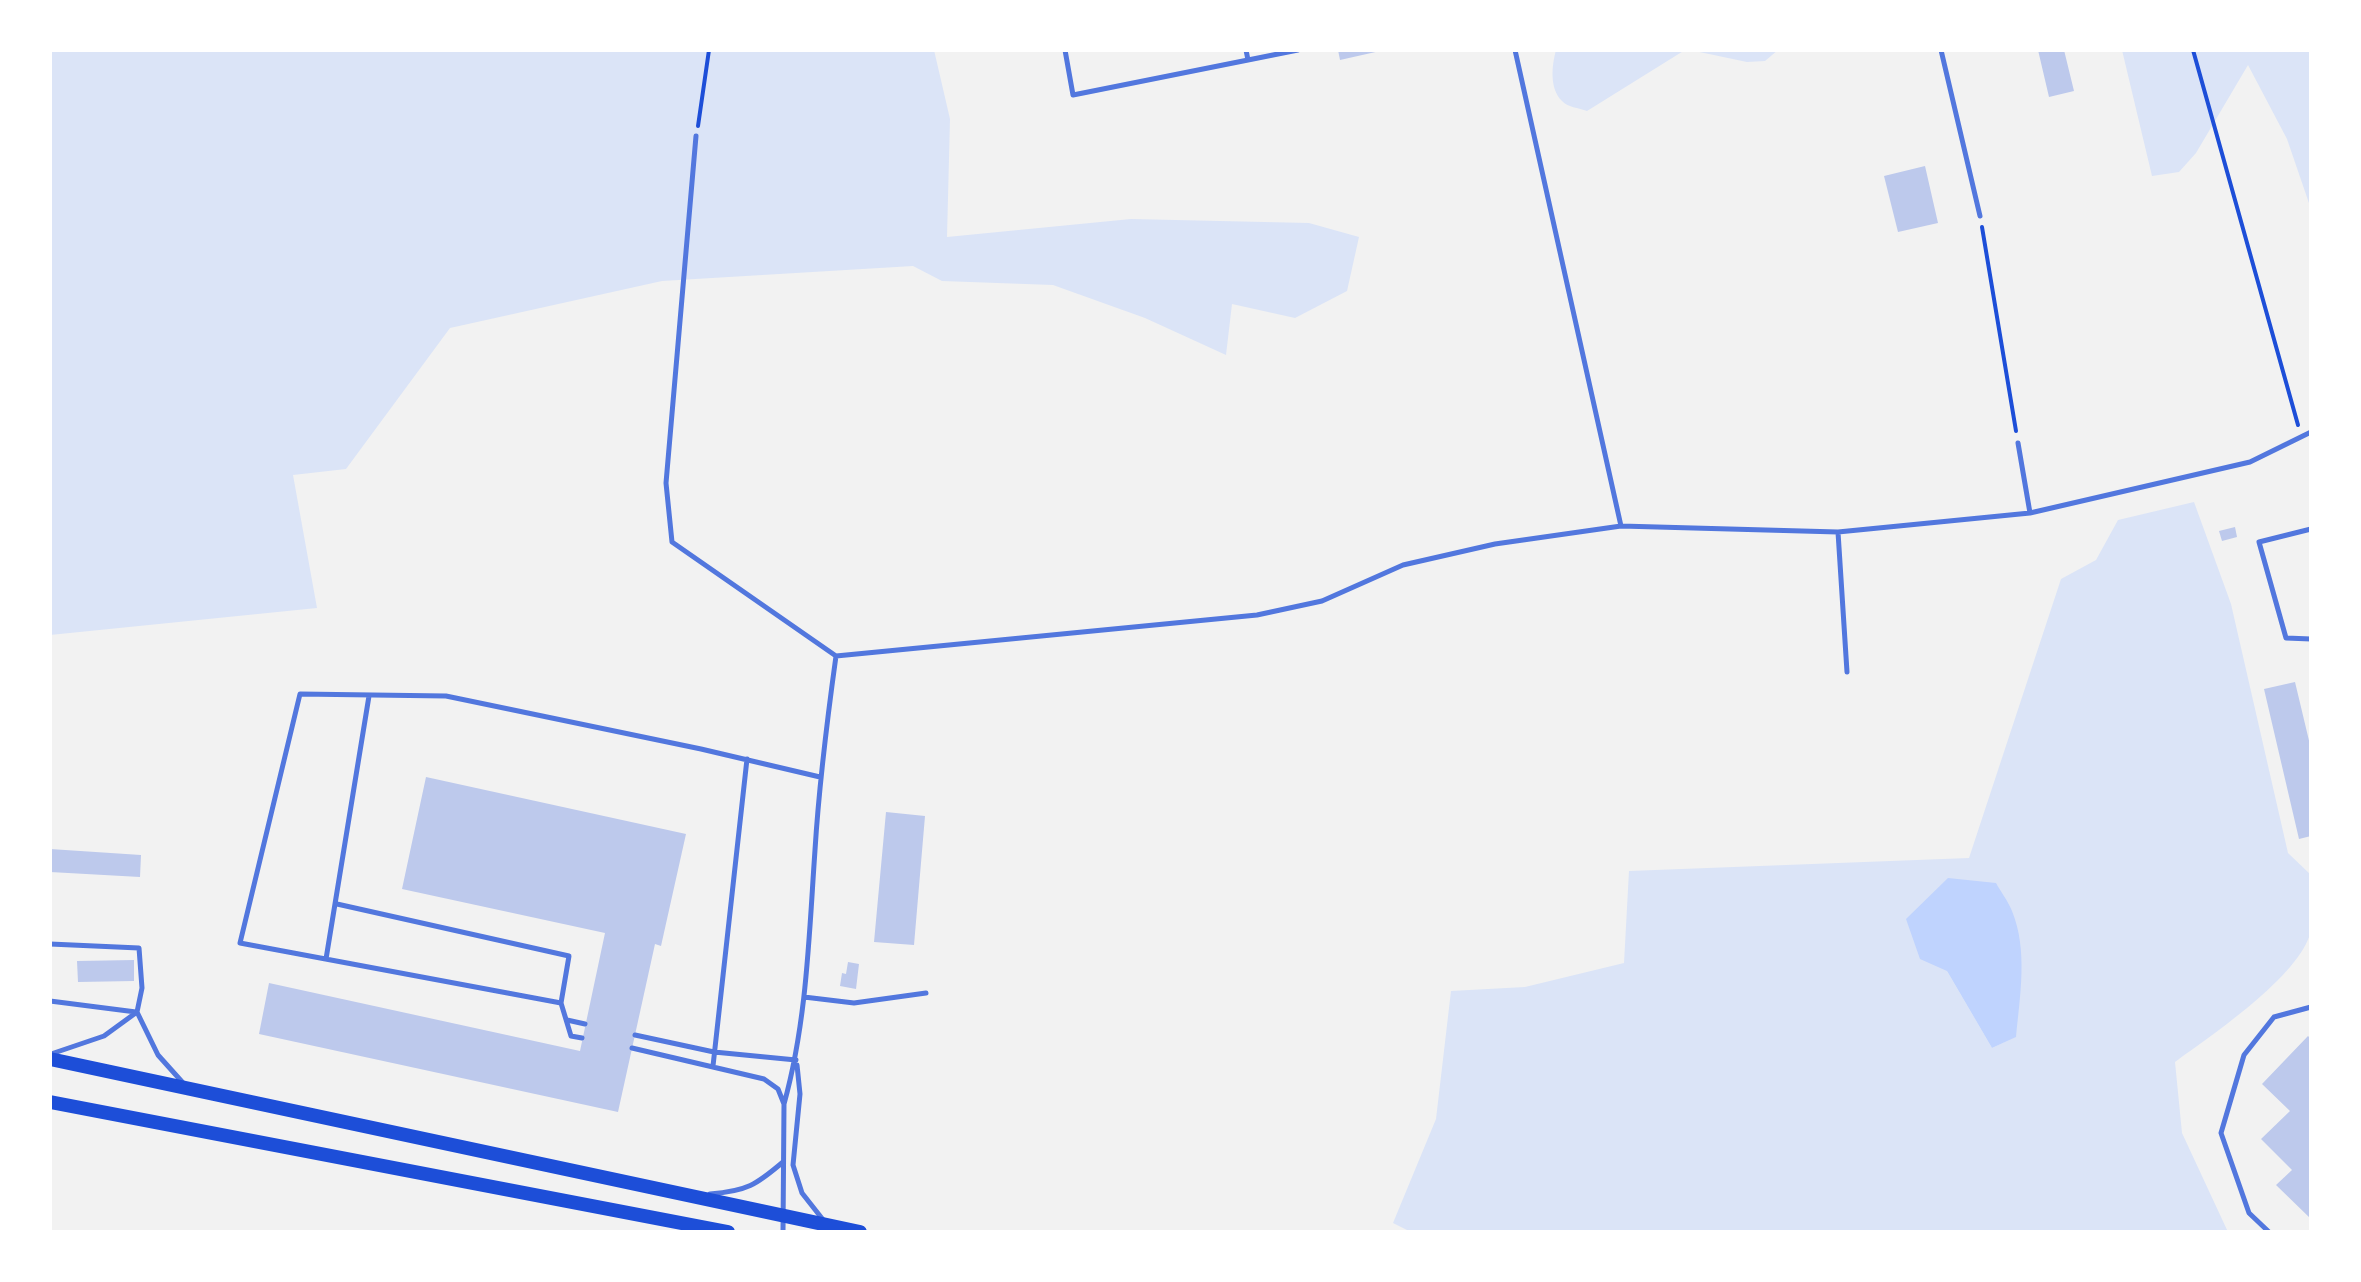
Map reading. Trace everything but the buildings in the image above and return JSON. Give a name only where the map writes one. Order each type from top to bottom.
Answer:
[{"type":"main road","points":[[50,1057],[860,1232]]},
{"type":"main road","points":[[50,1102],[728,1232]]},
{"type":"lane","points":[[1065,50],[1073,95],[1298,50]]},
{"type":"lane","points":[[1246,50],[1248,60]]},
{"type":"lane","points":[[1515,50],[1621,526]]},
{"type":"lane","points":[[1941,50],[1980,216]]},
{"type":"lane","points":[[696,136],[666,483],[672,542],[836,656],[1257,615],[1322,601],[1403,565],[1495,544],[1621,526],[1838,532],[2030,513],[2250,462],[2311,432]]},
{"type":"lane","points":[[2018,443],[2030,513]]},
{"type":"lane","points":[[2311,529],[2259,542],[2286,638],[2311,639]]},
{"type":"lane","points":[[1838,532],[1847,672]]},
{"type":"lane","points":[[783,1232],[784,1104],[796,1060],[804,997],[820,777],[836,656]]},
{"type":"lane","points":[[561,1003],[240,943],[300,694],[446,696],[820,777]]},
{"type":"lane","points":[[326,959],[369,696]]},
{"type":"lane","points":[[713,1066],[747,759]]},
{"type":"lane","points":[[337,904],[569,956],[561,1003],[571,1036],[582,1038]]},
{"type":"lane","points":[[50,944],[139,948],[142,988],[137,1012],[158,1055],[188,1089]]},
{"type":"lane","points":[[804,997],[854,1003],[926,993]]},
{"type":"lane","points":[[50,1001],[137,1012]]},
{"type":"lane","points":[[2269,1232],[2249,1213],[2221,1133],[2244,1055],[2274,1017],[2311,1007]]},
{"type":"lane","points":[[50,1057],[104,1036],[137,1012]]},
{"type":"lane","points":[[566,1020],[585,1024]]},
{"type":"lane","points":[[635,1035],[714,1052],[796,1060]]},
{"type":"lane","points":[[632,1048],[764,1079],[778,1089],[784,1104]]},
{"type":"lane","points":[[796,1060],[800,1094],[793,1165],[802,1193],[827,1224]]},
{"type":"lane","points":[[689,1195],[733,1192],[757,1184],[784,1162]]},
{"type":"path","points":[[696,136],[709,50]]},
{"type":"path","points":[[2193,50],[2302,435]]},
{"type":"path","points":[[1980,216],[2018,443]]},
{"type":"shaded area","points":[[50,50],[934,50],[950,119],[947,237],[1131,219],[1309,223],[1359,237],[1347,291],[1295,318],[1232,304],[1226,355],[1145,318],[1053,285],[942,281],[913,266],[662,281],[450,328],[346,469],[293,475],[317,608],[50,635]]},
{"type":"shaded area","points":[[1556,50],[1685,50],[1587,111],[1567,105],[1558,96],[1553,76]]},
{"type":"shaded area","points":[[1690,50],[1778,50],[1765,61],[1747,62]]},
{"type":"shaded area","points":[[2122,50],[2311,50],[2311,209],[2287,139],[2248,65],[2196,153],[2179,172],[2152,176]]},
{"type":"shaded area","points":[[2194,502],[2231,604],[2288,853],[2311,875],[2313,911],[2311,931],[2304,948],[2290,967],[2253,1003],[2175,1062],[2182,1133],[2228,1232],[1411,1232],[1393,1223],[1436,1119],[1451,991],[1525,987],[1624,963],[1629,871],[1969,858],[2061,579],[2096,560],[2118,520]],"holes":[[[1947,971],[2015,1037],[1992,1048]]]},
{"type":"water","points":[[1948,878],[1996,883],[2017,926],[2022,973],[2016,1037],[1992,1048],[1947,971],[1920,959],[1906,919]]}]
